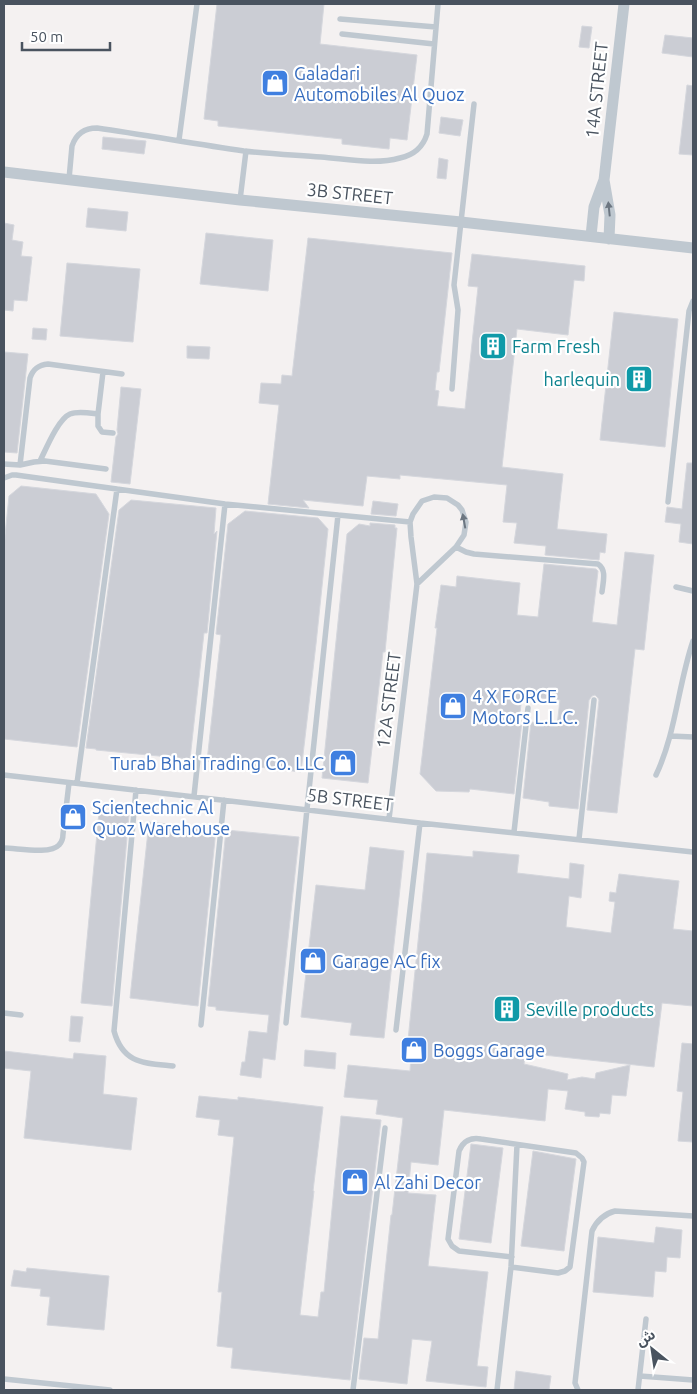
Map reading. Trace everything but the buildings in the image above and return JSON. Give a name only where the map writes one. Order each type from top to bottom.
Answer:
[{"type":"street","name":"14A STREET","points":[[591,236],[594,207],[604,180],[624,4]]},
{"type":"street","name":"3B STREET","points":[[4,172],[240,200],[693,248]]},
{"type":"street","name":"14A STREET","points":[[604,180],[610,215],[609,239]]},
{"type":"lane","points":[[179,140],[197,4]]},
{"type":"lane","points":[[69,179],[72,146],[76,137],[84,130],[97,128],[246,151],[378,161],[402,158],[413,153],[422,145],[427,134],[438,4]]},
{"type":"lane","points":[[340,19],[436,26]]},
{"type":"lane","points":[[342,34],[434,44]]},
{"type":"lane","points":[[452,389],[458,310],[454,285],[474,104]]},
{"type":"lane","points":[[240,200],[246,151]]},
{"type":"lane","points":[[668,502],[689,311],[693,302]]},
{"type":"lane","points":[[20,465],[30,378],[33,370],[39,365],[48,364],[122,374]]},
{"type":"lane","points":[[103,372],[97,423],[99,430],[113,433]]},
{"type":"lane","points":[[40,461],[66,416],[77,413],[98,414]]},
{"type":"lane","points":[[4,464],[20,465],[40,461],[106,469]]},
{"type":"lane","points":[[4,478],[16,475],[225,504],[410,522],[412,514],[422,501],[428,498],[440,497],[453,501],[462,510],[466,522],[462,541],[417,584]]},
{"type":"lane","points":[[77,784],[117,489]]},
{"type":"lane","points":[[194,796],[225,504]]},
{"type":"lane","points":[[286,1023],[338,515]]},
{"type":"lane","name":"12A STREET","points":[[390,819],[417,584],[410,536],[410,522]]},
{"type":"lane","points":[[456,547],[474,554],[598,564],[604,570],[602,592]]},
{"type":"lane","points":[[676,587],[693,591]]},
{"type":"lane","points":[[656,775],[671,736],[681,684],[693,641]]},
{"type":"lane","points":[[579,839],[594,700]]},
{"type":"lane","points":[[514,832],[528,708]]},
{"type":"lane","points":[[671,736],[693,737]]},
{"type":"lane","name":"5B STREET","points":[[4,775],[693,852]]},
{"type":"lane","points":[[4,848],[55,849],[62,840],[70,783]]},
{"type":"lane","points":[[136,790],[114,1031],[117,1042],[131,1058],[141,1062],[173,1066]]},
{"type":"lane","points":[[201,1025],[224,800]]},
{"type":"lane","points":[[396,1030],[420,822]]},
{"type":"lane","points":[[4,1013],[21,1015]]},
{"type":"lane","points":[[353,1390],[385,1128]]},
{"type":"lane","points":[[511,1267],[558,1273],[570,1267],[584,1166],[582,1158],[576,1153],[476,1138],[471,1139],[463,1144],[460,1151],[448,1234],[450,1242],[459,1251],[512,1257]]},
{"type":"lane","points":[[497,1390],[512,1257],[517,1145]]},
{"type":"lane","points":[[578,1390],[575,1383],[592,1231],[597,1222],[605,1214],[615,1211],[693,1216]]},
{"type":"lane","points":[[638,1390],[646,1319]]},
{"type":"lane","points":[[640,1376],[693,1380]]},
{"type":"lane","points":[[4,1379],[110,1390]]},
{"type":"place","name":"Galadari Automobiles Al Quoz","points":[[275,83]]},
{"type":"place","name":"Farm Fresh","points":[[493,346]]},
{"type":"place","name":"harlequin","points":[[639,379]]},
{"type":"place","name":"4 X FORCE Motors L.L.C.","points":[[453,706]]},
{"type":"place","name":"Turab Bhai Trading Co. LLC","points":[[343,763]]},
{"type":"place","name":"Scientechnic Al Quoz Warehouse","points":[[73,817]]},
{"type":"place","name":"Garage AC fix","points":[[313,961]]},
{"type":"place","name":"Seville products","points":[[507,1009]]},
{"type":"place","name":"Boggs Garage","points":[[414,1050]]},
{"type":"place","name":"Al Zahi Decor","points":[[355,1182]]}]
